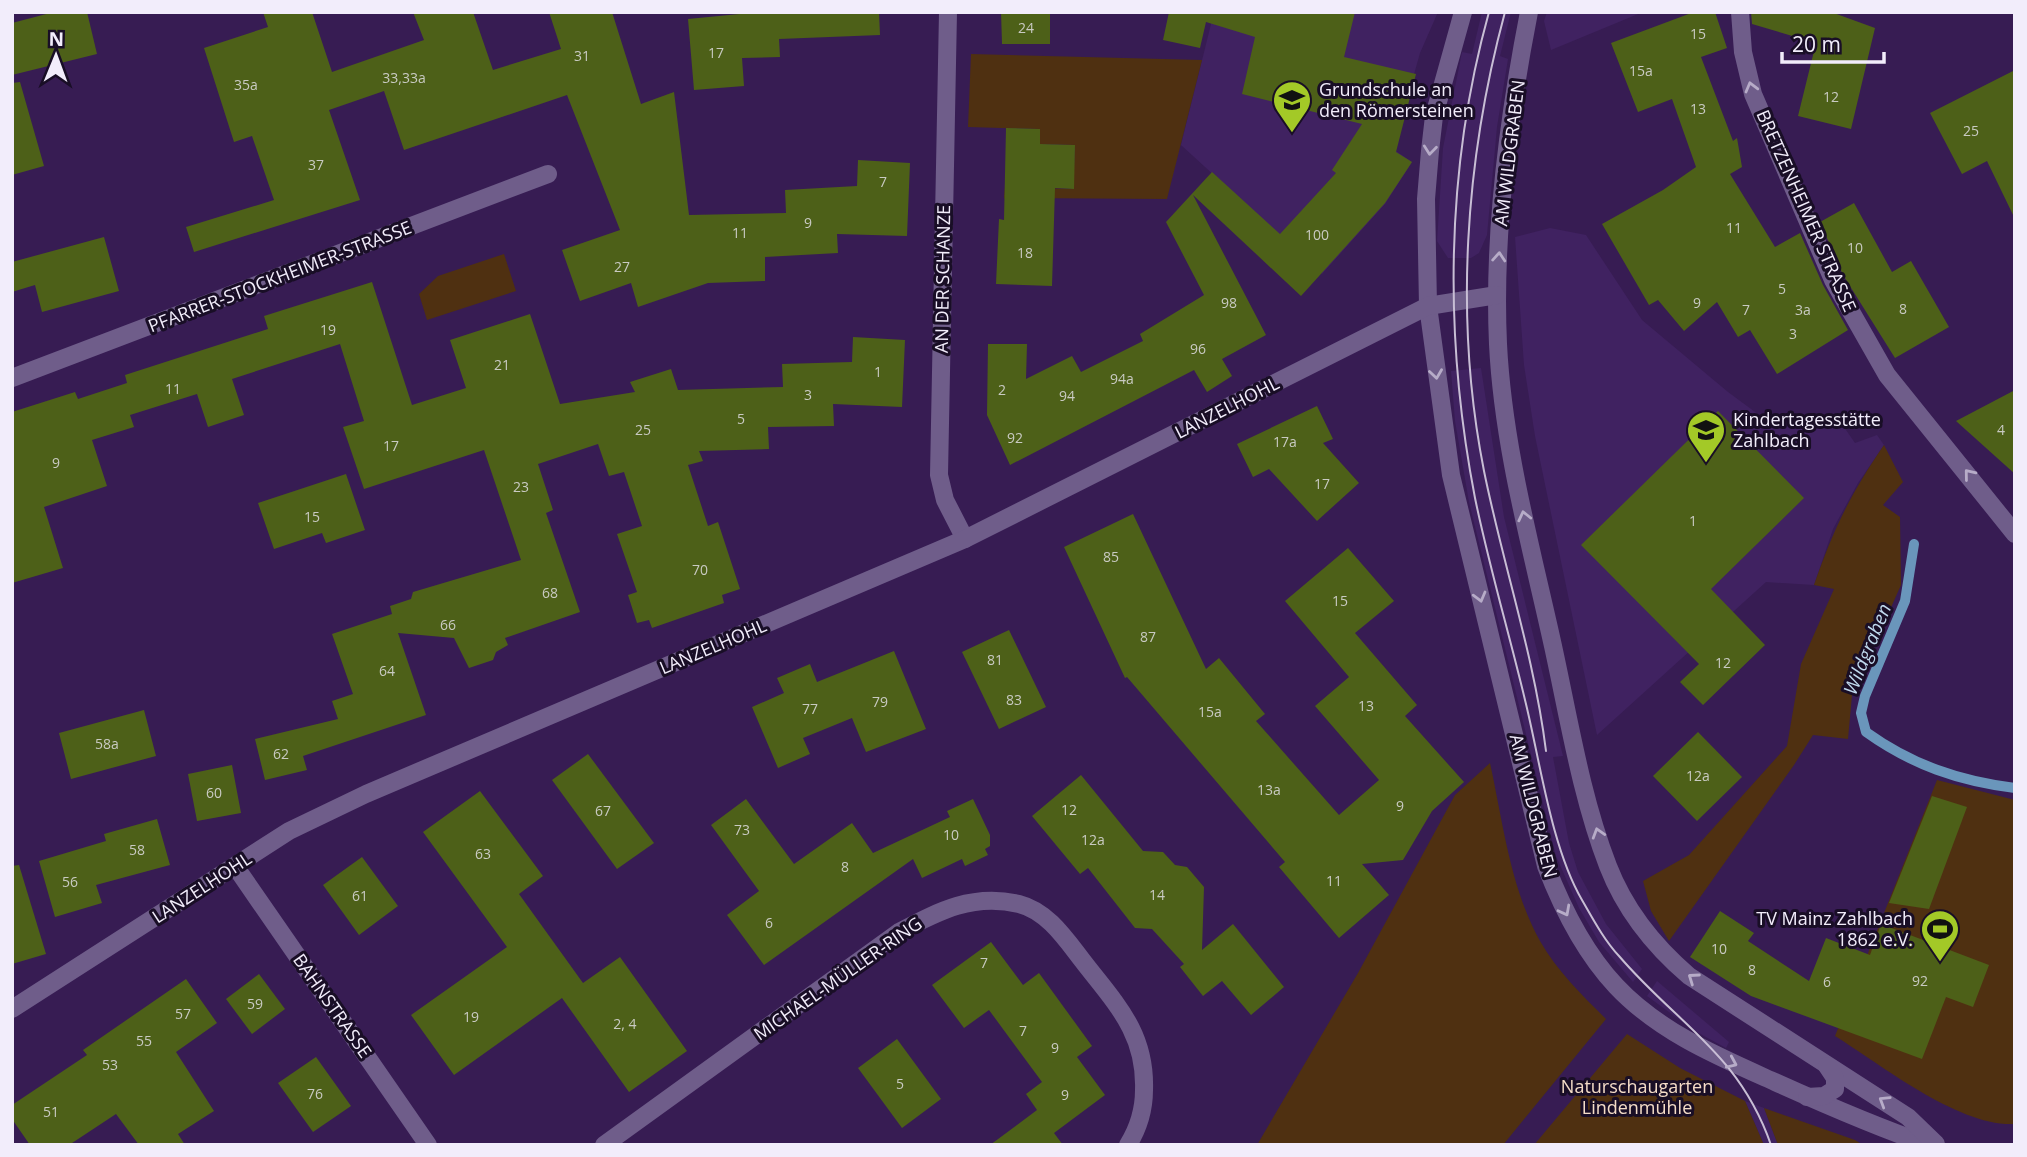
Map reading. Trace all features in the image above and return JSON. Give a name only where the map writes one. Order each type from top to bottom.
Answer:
[{"type":"street","name":"AN DER SCHANZE","points":[[948,12],[939,475],[945,500],[965,540]]},
{"type":"street","name":"AM WILDGRABEN","points":[[1463,12],[1434,116],[1426,199],[1428,306],[1451,475],[1546,866],[1559,899],[1594,960],[1633,1001],[1694,1044],[1807,1097],[1929,1145]]},
{"type":"street","name":"AM WILDGRABEN","points":[[1529,12],[1507,164],[1497,295],[1502,398],[1511,457],[1578,759],[1609,867],[1644,930],[1665,956],[1689,976],[1908,1116],[1936,1145]]},
{"type":"street","name":"BRETZENHEIMER STRASSE","points":[[1740,12],[1742,52],[1753,94],[1833,280],[1887,375],[2013,531]]},
{"type":"street","name":"PFARRER-STOCKHEIMER-STRASSE","points":[[12,378],[548,174]]},
{"type":"street","points":[[1428,306],[1497,295]]},
{"type":"street","name":"LANZELHOHL","points":[[12,1009],[289,831],[366,794],[965,540],[1428,306]]},
{"type":"street","name":"BAHNSTRASSE","points":[[235,866],[428,1145]]},
{"type":"street","name":"MICHAEL-MÜLLER-RING","points":[[604,1145],[899,932],[945,908],[980,899],[1020,904],[1040,913],[1059,931],[1124,1014],[1137,1036],[1145,1069],[1144,1112],[1128,1145]]},
{"type":"street","points":[[1807,1097],[1824,1096],[1835,1089],[1835,1078],[1826,1064]]},
{"type":"shaded area","name":"Grundschule an den Römersteinen","points":[[1214,12],[1438,12],[1420,53],[1393,149],[1412,162],[1385,204],[1322,274],[1181,145]]},
{"type":"shaded area","points":[[1482,12],[1511,12],[1500,56],[1508,59],[1497,127],[1487,235],[1479,253],[1471,258],[1448,258],[1437,241],[1443,148],[1462,52],[1472,54]]},
{"type":"shaded area","points":[[1547,12],[1643,12],[1551,50],[1544,21]]},
{"type":"shaded area","name":"Kindertagesstätte Zahlbach","points":[[1550,228],[1586,235],[1642,320],[1728,392],[1770,423],[1837,417],[1855,443],[1877,435],[1884,445],[1858,483],[1833,529],[1814,585],[1766,582],[1597,735],[1535,436],[1524,365],[1515,237]]},
{"type":"shaded area","points":[[1481,368],[1504,517],[1563,756],[1553,757],[1569,843],[1578,872],[1606,924],[1642,969],[1633,982],[1599,942],[1579,908],[1556,856],[1469,502],[1455,421],[1451,371]]},
{"type":"shaded area","points":[[1657,981],[1729,1042],[1726,1048],[1695,1031],[1647,996]]},
{"type":"shaded area","points":[[1745,1101],[1764,1108],[1778,1145],[1764,1145]]},
{"type":"green space","points":[[971,54],[1202,60],[1167,199],[1004,198],[1005,187],[1073,189],[1075,145],[1040,144],[1040,129],[968,127]]},
{"type":"green space","points":[[504,254],[516,291],[427,320],[419,294],[438,276]]},
{"type":"green space","points":[[1884,445],[1903,482],[1883,505],[1900,517],[1901,585],[1852,695],[1848,739],[1813,735],[1669,941],[1651,911],[1643,881],[1689,855],[1787,746],[1801,664],[1834,589],[1814,585],[1844,512]]},
{"type":"green space","points":[[1490,763],[1514,877],[1530,920],[1554,962],[1606,1019],[1503,1145],[1257,1145],[1358,973],[1455,795]]},
{"type":"green space","name":"TV Mainz Zahlbach 1862 e.V.","points":[[1937,780],[2015,800],[2015,1124],[1970,1116],[1946,1105],[1898,1078],[1835,1036]]},
{"type":"green space","name":"Naturschaugarten Lindenmühle","points":[[1627,1034],[1680,1068],[1745,1101],[1764,1145],[1534,1145]]},
{"type":"green space","points":[[1764,1108],[1855,1140],[1863,1145],[1778,1145]]},
{"type":"building","points":[[54,12],[87,12],[97,54],[12,75],[12,23]]},
{"type":"building","points":[[263,12],[312,12],[332,72],[424,40],[413,12],[473,12],[493,70],[561,49],[549,12],[612,12],[641,104],[674,92],[689,215],[786,213],[785,190],[857,186],[858,160],[910,163],[907,236],[837,234],[838,253],[765,257],[765,281],[708,283],[638,307],[631,283],[580,301],[562,250],[620,230],[567,95],[404,150],[384,91],[329,110],[360,200],[194,252],[186,227],[274,200],[252,136],[234,142],[204,48],[268,27]]},
{"type":"building","points":[[760,12],[879,12],[880,35],[779,39],[780,57],[742,58],[744,86],[694,90],[688,19]]},
{"type":"building","points":[[1001,12],[1050,12],[1050,44],[1002,44]]},
{"type":"building","points":[[1169,12],[1355,12],[1344,57],[1416,74],[1396,152],[1412,162],[1385,203],[1301,296],[1193,195],[1266,335],[1222,359],[1232,376],[1207,392],[1194,370],[1010,465],[987,415],[988,344],[1027,344],[1026,379],[1072,356],[1081,372],[1143,341],[1140,334],[1204,295],[1166,222],[1212,172],[1280,234],[1336,173],[1332,170],[1362,124],[1242,94],[1255,37],[1206,22],[1200,48],[1163,40]]},
{"type":"building","points":[[1694,12],[1715,12],[1727,48],[1701,57],[1733,141],[1737,138],[1742,167],[1730,174],[1775,247],[1800,233],[1823,285],[1848,330],[1777,374],[1750,330],[1738,337],[1717,302],[1684,331],[1658,300],[1649,305],[1602,224],[1663,190],[1696,167],[1672,99],[1638,112],[1611,43]]},
{"type":"building","points":[[1751,12],[1831,12],[1875,28],[1851,129],[1798,116],[1816,43],[1752,24]]},
{"type":"building","points":[[2015,70],[2015,219],[1987,161],[1962,174],[1930,113]]},
{"type":"building","points":[[20,82],[44,166],[12,175],[12,83]]},
{"type":"building","points":[[1006,128],[1040,129],[1040,144],[1075,145],[1074,189],[1055,188],[1052,286],[996,284],[999,219],[1004,220]]},
{"type":"building","points":[[1854,203],[1892,272],[1911,261],[1949,327],[1895,358],[1843,275],[1820,222]]},
{"type":"building","points":[[104,237],[119,291],[42,312],[35,285],[12,292],[12,262]]},
{"type":"building","points":[[372,282],[412,405],[466,388],[450,340],[530,314],[560,404],[635,392],[630,382],[671,369],[678,390],[783,387],[782,364],[852,362],[853,337],[905,340],[902,407],[833,404],[834,426],[768,427],[769,449],[699,451],[703,461],[688,465],[708,526],[718,522],[740,589],[722,595],[724,603],[652,628],[649,620],[637,623],[628,595],[637,592],[617,534],[642,526],[624,472],[609,476],[598,444],[538,464],[553,510],[546,513],[580,612],[505,638],[508,645],[496,652],[493,660],[469,668],[454,638],[398,633],[426,715],[303,756],[307,770],[265,780],[255,739],[338,719],[332,701],[353,694],[332,634],[392,614],[390,606],[411,599],[413,592],[521,560],[484,450],[364,489],[343,427],[364,421],[340,344],[232,379],[244,415],[208,427],[197,394],[130,415],[134,427],[92,440],[107,486],[44,507],[63,568],[12,583],[12,412],[75,392],[78,399],[127,383],[125,375],[268,329],[264,316]]},
{"type":"building","points":[[2015,390],[2015,474],[1956,421]]},
{"type":"building","points":[[1317,406],[1333,439],[1323,443],[1359,483],[1317,521],[1269,469],[1253,477],[1237,444]]},
{"type":"building","points":[[1718,411],[1804,498],[1711,589],[1765,645],[1703,705],[1680,682],[1699,664],[1581,545]]},
{"type":"building","points":[[346,474],[365,530],[326,543],[322,533],[274,549],[258,503]]},
{"type":"building","points":[[1133,514],[1206,669],[1219,658],[1265,714],[1256,721],[1339,815],[1379,780],[1315,706],[1349,677],[1285,601],[1348,548],[1394,601],[1355,633],[1417,705],[1405,716],[1464,782],[1432,811],[1403,860],[1362,864],[1389,895],[1339,938],[1279,867],[1285,862],[1127,677],[1125,678],[1064,547]]},
{"type":"building","points":[[1009,630],[1046,707],[999,729],[962,652]]},
{"type":"building","points":[[894,651],[926,729],[866,752],[852,718],[803,738],[810,754],[778,768],[752,707],[784,693],[777,678],[810,664],[817,682]]},
{"type":"building","points":[[144,710],[156,756],[71,779],[59,733]]},
{"type":"building","points":[[1698,732],[1742,777],[1697,821],[1653,776]]},
{"type":"building","points":[[588,754],[654,843],[617,869],[552,780]]},
{"type":"building","points":[[232,765],[241,813],[197,821],[188,774]]},
{"type":"building","points":[[1081,775],[1143,851],[1163,852],[1175,865],[1187,867],[1204,887],[1202,950],[1233,924],[1284,987],[1251,1015],[1222,981],[1203,996],[1180,967],[1184,964],[1152,929],[1135,928],[1088,868],[1080,874],[1032,816]]},
{"type":"building","points":[[480,791],[543,876],[519,894],[583,983],[620,957],[687,1051],[629,1092],[562,998],[454,1075],[411,1015],[507,947],[423,832]]},
{"type":"building","points":[[1932,796],[1967,807],[1929,909],[1889,903]]},
{"type":"building","points":[[746,799],[794,864],[852,823],[873,853],[950,817],[947,811],[973,799],[990,835],[990,846],[985,849],[988,855],[965,866],[962,859],[922,878],[913,859],[764,965],[727,915],[759,891],[711,825]]},
{"type":"building","points":[[157,819],[170,865],[96,885],[102,903],[55,917],[39,861],[106,841],[104,834]]},
{"type":"building","points":[[362,857],[398,906],[359,935],[323,885]]},
{"type":"building","points":[[19,865],[46,954],[12,964],[12,866]]},
{"type":"building","points":[[1720,911],[1754,933],[1748,941],[1809,981],[1826,938],[1870,955],[1881,924],[1989,965],[1973,1007],[1946,997],[1922,1059],[1751,996],[1690,957]]},
{"type":"building","points":[[991,942],[1023,985],[1039,973],[1092,1046],[1077,1057],[1105,1095],[1054,1133],[1063,1145],[990,1145],[1037,1110],[1026,1094],[1042,1082],[989,1010],[964,1028],[932,985]]},
{"type":"building","points":[[259,974],[285,1009],[252,1034],[226,999]]},
{"type":"building","points":[[186,979],[217,1023],[176,1052],[214,1111],[178,1134],[185,1145],[139,1145],[116,1114],[69,1145],[30,1145],[12,1119],[12,1105],[87,1055],[83,1050]]},
{"type":"building","points":[[897,1039],[941,1099],[902,1128],[858,1068]]},
{"type":"building","points":[[316,1057],[351,1106],[313,1132],[278,1083]]},
{"type":"waterway","name":"Wildgraben","points":[[1914,544],[1905,601],[1865,696],[1861,713],[1866,732],[1901,754],[1937,770],[1975,781],[2015,788]]},
{"type":"tram line","points":[[1489,12],[1474,72],[1457,193],[1454,316],[1458,377],[1475,498],[1554,829],[1571,879],[1604,936],[1641,980],[1724,1063],[1758,1113],[1771,1145]]},
{"type":"tram line","points":[[1505,12],[1491,68],[1473,182],[1468,240],[1469,356],[1484,471],[1534,680],[1546,751]]},
{"type":"place","name":"Grundschule an den Römersteinen","points":[[1292,134]]},
{"type":"place","name":"Kindertagesstätte Zahlbach","points":[[1706,464]]},
{"type":"place","name":"TV Mainz Zahlbach 1862 e.V.","points":[[1940,963]]}]
